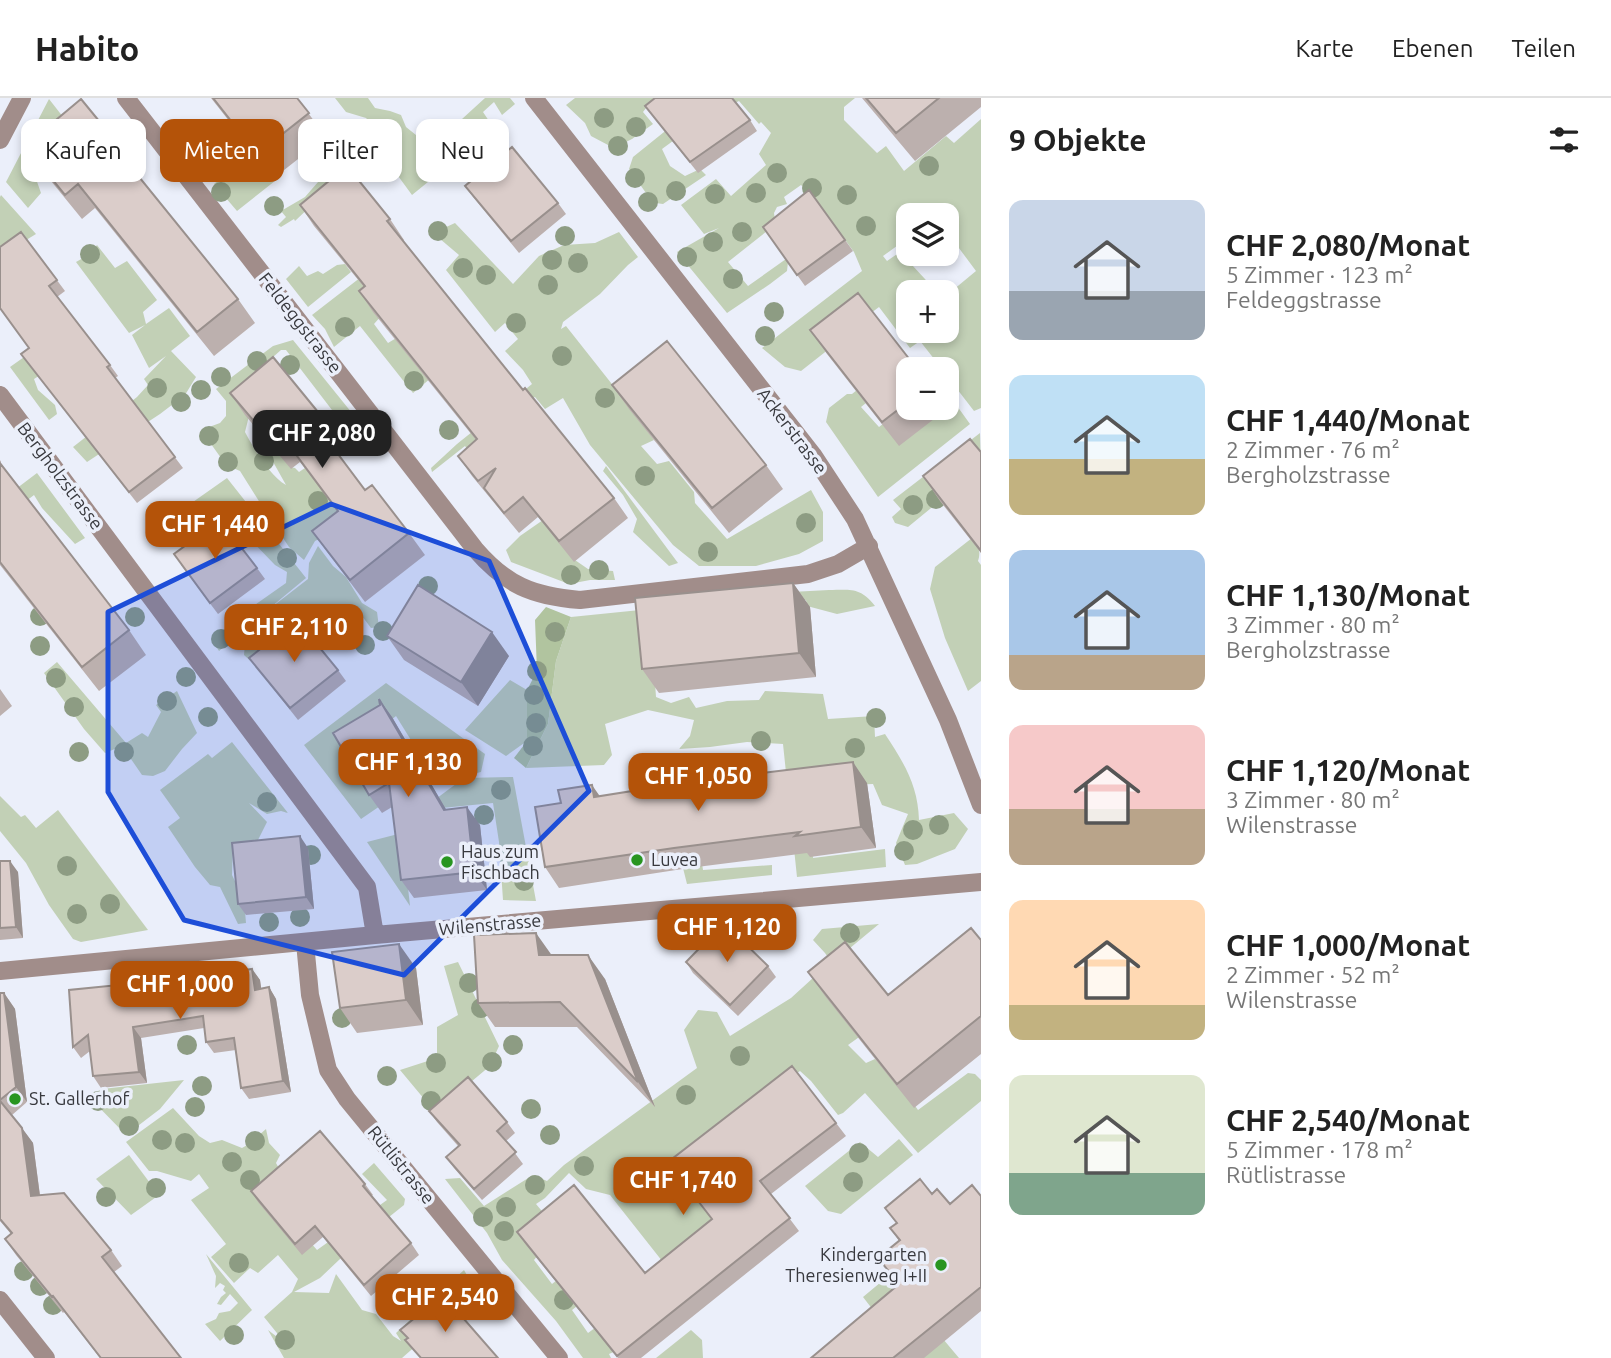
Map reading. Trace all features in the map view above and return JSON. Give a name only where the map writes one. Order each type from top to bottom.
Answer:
[{"type":"street","points":[[0,140],[22,98]]},
{"type":"street","name":"Feldeggstrasse","points":[[126,98],[475,549],[503,577],[536,593],[580,600],[808,574],[838,564],[869,546]]},
{"type":"street","name":"Ackerstrasse","points":[[534,98],[813,455],[855,519],[948,720],[981,806]]},
{"type":"street","name":"Bergholzstrasse","points":[[0,395],[367,887],[375,935]]},
{"type":"street","name":"Wilenstrasse","points":[[0,971],[981,882]]},
{"type":"street","name":"Rütlistrasse","points":[[305,943],[310,995],[328,1070],[347,1099],[559,1358]]},
{"type":"street","points":[[0,1300],[46,1358]]},
{"type":"highlighted area","points":[[331,504],[489,561],[589,791],[404,975],[184,920],[108,792],[108,612]]},
{"type":"green space","points":[[335,98],[368,98],[375,108],[401,115],[406,127],[416,135],[416,182],[428,182],[412,195],[402,181],[402,119],[367,119],[346,112]]},
{"type":"green space","points":[[485,98],[510,98],[515,104],[502,115],[494,102],[483,112],[488,119],[462,119]]},
{"type":"green space","points":[[575,98],[676,98],[671,102],[653,99],[643,112],[653,124],[618,146],[608,145],[591,136],[585,123],[566,105]]},
{"type":"green space","points":[[731,98],[855,98],[844,107],[844,120],[877,153],[886,146],[904,171],[946,136],[954,143],[981,119],[981,408],[974,411],[959,392],[959,357],[933,357],[922,343],[959,343],[959,285],[976,271],[959,248],[959,203],[896,203],[896,247],[883,256],[887,261],[896,255],[896,266],[913,266],[926,280],[896,280],[896,329],[879,307],[827,346],[829,349],[801,371],[785,367],[762,348],[862,271],[854,252],[815,199],[801,185],[784,197],[787,204],[777,207],[774,213],[777,234],[767,231],[728,262],[748,286],[786,259],[787,271],[727,313],[677,252],[719,228],[704,234],[681,205],[716,179],[731,196],[766,165],[759,154],[771,133],[761,122],[759,124],[739,101],[735,103]]},
{"type":"green space","points":[[49,99],[65,119],[39,119]]},
{"type":"green space","points":[[669,128],[677,138],[662,149],[670,166],[685,176],[700,169],[706,175],[663,204],[648,202],[646,193],[629,169],[633,157]]},
{"type":"green space","points":[[21,153],[21,182],[37,182],[41,193],[28,208],[6,182]]},
{"type":"green space","points":[[216,182],[274,182],[237,211],[214,184]]},
{"type":"green space","points":[[318,182],[332,182],[341,192],[316,201],[295,221],[294,219],[281,227],[278,225],[286,217],[281,211],[305,197]]},
{"type":"green space","points":[[1,195],[36,234],[0,256],[0,197]]},
{"type":"green space","points":[[455,223],[513,284],[539,256],[564,245],[595,243],[619,232],[638,257],[600,294],[563,322],[561,329],[566,326],[654,440],[641,446],[657,464],[669,461],[694,492],[695,503],[727,539],[811,490],[823,512],[823,541],[799,554],[756,566],[699,566],[673,545],[590,445],[563,398],[545,409],[535,397],[525,401],[470,453],[465,446],[432,472],[431,468],[457,444],[532,384],[505,351],[518,339],[505,323],[495,332],[446,270],[459,255],[433,233]]},
{"type":"green space","points":[[97,245],[115,268],[127,261],[157,300],[143,312],[146,324],[169,308],[190,336],[171,351],[196,377],[185,395],[87,462],[73,447],[137,397],[148,385],[144,379],[166,356],[149,368],[132,335],[145,325],[129,333],[76,262],[90,254]]},
{"type":"green space","points":[[383,260],[382,315],[374,324],[388,343],[403,334],[431,378],[413,393],[360,326],[334,347],[325,329],[312,315]]},
{"type":"green space","points":[[345,264],[351,272],[308,307],[286,279],[299,266],[307,276],[318,271],[323,274],[337,265]]},
{"type":"green space","points":[[77,322],[79,325],[45,372],[34,379],[38,390],[55,405],[57,414],[49,420],[10,367]]},
{"type":"green space","points":[[293,340],[356,418],[345,427],[286,350],[281,350],[256,372],[245,432],[253,446],[268,469],[286,485],[267,451],[278,443],[290,467],[299,472],[311,464],[344,518],[331,533],[315,541],[304,560],[289,547],[240,471],[226,465],[201,430],[220,423],[226,416],[226,401],[216,389],[273,346]]},
{"type":"green space","points":[[862,386],[871,399],[861,407],[879,427],[896,418],[959,420],[959,409],[970,424],[878,497],[826,422],[829,408],[847,394],[852,394]]},
{"type":"green space","points":[[980,433],[981,466],[936,499],[936,504],[908,527],[895,523],[892,517],[901,509],[893,500]]},
{"type":"green space","points":[[606,466],[678,563],[669,566],[633,532],[637,519],[623,495],[603,471]]},
{"type":"green space","points":[[37,473],[85,538],[75,544],[42,508],[34,495],[0,521],[0,501]]},
{"type":"green space","points":[[227,478],[306,578],[259,617],[308,579],[309,563],[318,546],[333,566],[346,577],[362,603],[377,612],[379,627],[371,628],[362,616],[346,622],[335,607],[319,619],[310,610],[284,624],[263,644],[269,656],[256,666],[244,655],[245,643],[237,636],[219,651],[212,640],[286,583],[287,572],[275,565],[220,506],[215,506],[169,543],[156,528]]},
{"type":"green space","points":[[543,520],[572,558],[588,569],[613,571],[615,580],[590,580],[569,584],[511,562],[506,550]]},
{"type":"green space","points":[[972,538],[979,549],[978,561],[981,565],[981,681],[968,691],[945,638],[930,589],[935,567]]},
{"type":"green space","points":[[829,590],[860,593],[875,606],[837,614],[807,606],[806,600],[763,601],[755,594]]},
{"type":"green space","points":[[546,607],[571,617],[556,661],[548,724],[526,768],[514,758],[527,741],[527,690],[537,671],[535,620]]},
{"type":"green space","points":[[650,609],[656,697],[671,703],[689,697],[696,708],[727,701],[759,700],[765,691],[823,694],[828,719],[874,716],[875,737],[885,734],[909,775],[916,796],[919,820],[954,813],[968,829],[955,849],[917,864],[905,865],[896,843],[908,814],[882,805],[873,784],[818,786],[813,858],[885,849],[886,867],[797,877],[783,744],[747,742],[679,749],[690,736],[694,720],[648,710],[605,724],[612,755],[604,765],[526,768],[548,724],[556,661],[571,617]]},
{"type":"green space","points":[[57,662],[126,743],[142,733],[148,737],[161,712],[156,705],[177,691],[197,733],[165,771],[153,776],[142,775],[122,746],[105,753],[84,729],[44,673]]},
{"type":"green space","points":[[510,680],[527,690],[527,741],[506,756],[465,730]]},
{"type":"green space","points":[[386,683],[485,754],[481,772],[473,774],[450,747],[424,761],[396,716],[372,736],[380,806],[361,819],[304,745]]},
{"type":"green space","points":[[232,742],[288,813],[281,811],[267,814],[249,803],[267,822],[258,840],[233,843],[232,875],[244,900],[246,923],[238,924],[220,887],[210,885],[168,827],[180,818],[160,790],[208,754],[212,758]]},
{"type":"green space","points":[[513,777],[536,901],[503,900],[493,803],[421,810],[464,778]]},
{"type":"green space","points":[[0,796],[21,817],[25,815],[36,828],[58,810],[148,930],[81,942],[73,939],[49,905],[26,863],[0,831]]},
{"type":"green space","points":[[697,830],[703,870],[772,865],[772,875],[687,884],[679,852]]},
{"type":"green space","points":[[402,833],[410,906],[367,842]]},
{"type":"green space","points":[[879,924],[832,963],[813,940],[822,929]]},
{"type":"green space","points":[[458,962],[499,1046],[490,1066],[435,1112],[400,1070],[437,1058],[437,1027],[458,1015],[444,966]]},
{"type":"green space","points":[[825,967],[862,1035],[848,1045],[866,1063],[875,1059],[898,1081],[918,1110],[968,1073],[975,1074],[981,1080],[981,1101],[918,1153],[865,1093],[838,1115],[800,1071],[779,1086],[725,1227],[670,1271],[610,1195],[586,1189],[569,1173],[536,1204],[551,1222],[534,1260],[552,1284],[562,1276],[581,1303],[572,1310],[588,1333],[599,1325],[618,1350],[609,1354],[611,1358],[583,1358],[556,1321],[502,1260],[487,1233],[445,1179],[460,1178],[484,1206],[533,1175],[547,1181],[564,1165],[697,1068],[684,1030],[698,1010],[717,1012],[730,1036],[791,998]]},
{"type":"green space","points":[[184,1080],[160,1109],[126,1135],[88,1096],[102,1089]]},
{"type":"green space","points":[[173,1108],[199,1136],[210,1143],[222,1140],[242,1148],[266,1129],[269,1143],[280,1155],[276,1163],[299,1219],[317,1250],[387,1200],[362,1174],[374,1163],[405,1199],[404,1205],[359,1241],[320,1278],[294,1292],[329,1293],[336,1274],[362,1310],[376,1314],[393,1336],[401,1341],[396,1333],[464,1270],[475,1289],[459,1302],[456,1301],[460,1307],[402,1358],[284,1358],[268,1330],[285,1343],[264,1317],[292,1292],[298,1279],[278,1255],[258,1273],[250,1268],[234,1283],[211,1257],[226,1244],[191,1200],[209,1188],[199,1174],[191,1181],[149,1171],[126,1142]]},
{"type":"green space","points":[[899,1139],[913,1155],[841,1214],[828,1211],[805,1186],[860,1142],[878,1157]]},
{"type":"green space","points":[[129,1155],[159,1195],[131,1215],[96,1179]]},
{"type":"green space","points":[[206,1254],[252,1310],[220,1341],[205,1324],[216,1319],[219,1313],[230,1311],[238,1303],[230,1294],[221,1305],[217,1304],[226,1293],[223,1290],[225,1286],[220,1283],[215,1288],[216,1276]]},
{"type":"green space","points":[[887,1277],[895,1294],[906,1295],[959,1358],[910,1358],[863,1297]]},
{"type":"green space","points":[[691,1330],[702,1340],[703,1358],[656,1358]]},
{"type":"building","points":[[213,98],[297,98],[309,113],[284,133],[284,119],[230,119]]},
{"type":"building","points":[[655,98],[732,98],[750,120],[690,162],[645,106]]},
{"type":"building","points":[[866,98],[939,98],[896,133]]},
{"type":"building","points":[[81,99],[97,119],[57,119]]},
{"type":"building","points":[[512,147],[558,203],[511,241],[465,186],[470,182],[509,182],[509,149]]},
{"type":"building","points":[[54,182],[143,182],[238,299],[197,332],[78,184],[65,195]]},
{"type":"building","points":[[328,182],[360,182],[390,219],[387,221],[614,498],[559,541],[523,497],[504,513],[484,488],[496,468],[478,481],[458,456],[477,439],[359,291],[365,286],[300,205]]},
{"type":"building","points":[[809,190],[845,240],[797,275],[763,227]]},
{"type":"building","points":[[21,232],[57,280],[49,286],[110,365],[107,367],[175,457],[129,492],[21,354],[29,348],[0,308],[0,247]]},
{"type":"building","points":[[858,293],[908,357],[896,357],[896,411],[882,422],[810,330]]},
{"type":"building","points":[[667,341],[766,465],[712,508],[612,385]]},
{"type":"building","points":[[273,357],[318,412],[311,418],[365,490],[372,485],[409,533],[350,580],[312,531],[338,511],[285,440],[276,447],[230,393]]},
{"type":"building","points":[[970,439],[981,452],[981,551],[923,476]]},
{"type":"building","points":[[0,463],[129,630],[82,667],[0,562]]},
{"type":"building","points":[[220,520],[257,568],[210,603],[174,554]]},
{"type":"building","points":[[793,583],[799,653],[642,669],[635,598]]},
{"type":"building","points":[[418,585],[492,632],[461,682],[387,636]]},
{"type":"building","points":[[297,620],[338,670],[290,708],[249,658]]},
{"type":"building","points":[[379,699],[444,810],[467,807],[474,872],[401,880],[389,783],[369,795],[333,733],[380,705]]},
{"type":"building","points":[[853,762],[861,827],[795,836],[800,832],[545,867],[535,807],[561,803],[558,790],[592,785],[594,797],[689,782]]},
{"type":"building","points":[[300,836],[306,897],[238,904],[232,843]]},
{"type":"building","points":[[0,861],[10,861],[16,927],[0,928]]},
{"type":"building","points":[[724,923],[768,966],[730,1005],[686,962]]},
{"type":"building","points":[[971,928],[981,940],[981,1016],[897,1084],[808,972],[845,942],[888,995]]},
{"type":"building","points":[[536,933],[539,955],[588,955],[638,1082],[560,1002],[478,1003],[474,935]]},
{"type":"building","points":[[399,944],[406,1000],[340,1008],[332,952]]},
{"type":"building","points":[[252,969],[255,990],[269,987],[283,1081],[241,1088],[234,1038],[206,1042],[203,1016],[133,1027],[139,1072],[93,1076],[88,1035],[73,1047],[69,990],[128,984],[128,987]]},
{"type":"building","points":[[0,993],[4,993],[16,1087],[0,1100]]},
{"type":"building","points":[[792,1066],[836,1123],[760,1181],[790,1218],[617,1356],[517,1232],[574,1185],[645,1273],[712,1219],[668,1162]]},
{"type":"building","points":[[468,1077],[507,1122],[497,1131],[516,1152],[474,1189],[446,1157],[460,1145],[429,1111]]},
{"type":"building","points":[[0,1101],[22,1128],[31,1196],[64,1193],[111,1250],[102,1257],[181,1358],[101,1358],[5,1239],[12,1233],[0,1219]]},
{"type":"building","points":[[320,1131],[411,1243],[364,1285],[315,1226],[295,1244],[251,1191]]},
{"type":"building","points":[[920,1179],[932,1194],[937,1189],[950,1204],[972,1185],[981,1196],[981,1287],[893,1358],[811,1358],[899,1284],[878,1258],[900,1240],[890,1228],[897,1223],[885,1208]]},
{"type":"building","points":[[443,1295],[498,1358],[421,1358],[405,1340],[408,1338],[400,1330]]},
{"type":"place","name":"Luvea","points":[[637,860]]},
{"type":"place","name":"Haus zum Fischbach","points":[[447,862]]},
{"type":"place","name":"St. Gallerhof","points":[[15,1099]]},
{"type":"place","name":"Kindergarten Theresienweg I+II","points":[[941,1265]]}]
